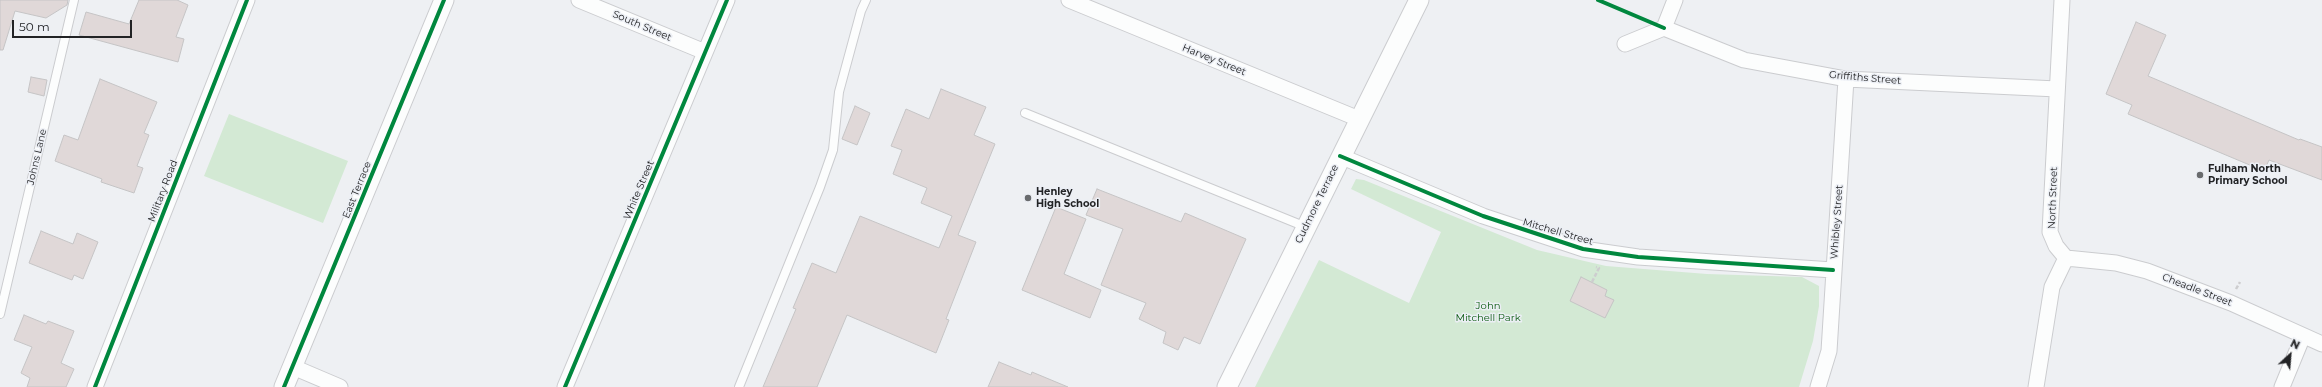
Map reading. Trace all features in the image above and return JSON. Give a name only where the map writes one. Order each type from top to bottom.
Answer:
[{"type":"street","name":"Military Road","points":[[95,387],[247,0]]},
{"type":"street","name":"East Terrace","points":[[284,387],[444,0]]},
{"type":"street","name":"South Street","points":[[579,0],[705,52]]},
{"type":"street","name":"White Street","points":[[565,387],[727,0]]},
{"type":"street","name":"Harvey Street","points":[[1069,0],[1358,119]]},
{"type":"street","name":"Cudmore Terrace","points":[[1227,387],[1358,119],[1419,0]]},
{"type":"street","points":[[1625,44],[1664,28],[1675,0]]},
{"type":"street","name":"North Street","points":[[2062,0],[2050,232],[2056,246],[2066,258]]},
{"type":"street","name":"Griffiths Street","points":[[1664,28],[1744,60],[1846,79],[2057,89]]},
{"type":"street","name":"Whibley Street","points":[[1818,387],[1829,351],[1846,79]]},
{"type":"street","name":"Mitchell Street","points":[[1340,156],[1483,216],[1584,249],[1638,257],[1833,270]]},
{"type":"street","points":[[2036,387],[2052,287],[2066,258]]},
{"type":"street","name":"Cheadle Street","points":[[2066,258],[2116,263],[2147,271],[2231,302],[2322,344]]},
{"type":"street","points":[[2282,387],[2303,336]]},
{"type":"street","points":[[292,367],[340,387]]},
{"type":"lane","name":"Johns Lane","points":[[0,314],[74,0]]},
{"type":"lane","points":[[739,387],[820,187],[833,150],[839,92],[861,11],[866,0]]},
{"type":"lane","points":[[1025,113],[1306,227]]},
{"type":"path","points":[[1592,266],[1598,268],[1592,282]]},
{"type":"green space","points":[[229,114],[348,161],[323,223],[204,176]]},
{"type":"green space","name":"John Mitchell Park","points":[[1356,179],[1364,180],[1537,250],[1606,266],[1707,274],[1802,277],[1819,286],[1819,306],[1813,341],[1799,387],[1255,387],[1319,260],[1409,303],[1441,232],[1351,189]]},
{"type":"building","points":[[0,0],[68,0],[67,5],[46,18],[15,11],[3,50],[0,50]]},
{"type":"building","points":[[139,0],[177,0],[188,5],[176,37],[184,39],[178,62],[79,35],[86,12],[129,24]]},
{"type":"building","points":[[2136,22],[2166,35],[2148,76],[2299,140],[2300,139],[2322,147],[2322,180],[2269,160],[2264,171],[2128,114],[2132,105],[2106,94]]},
{"type":"building","points":[[31,77],[47,80],[44,96],[28,92]]},
{"type":"building","points":[[100,79],[157,102],[144,133],[149,135],[137,166],[143,168],[134,193],[101,182],[102,179],[55,161],[64,135],[78,140]]},
{"type":"building","points":[[941,89],[986,107],[974,135],[995,144],[958,235],[976,242],[946,319],[949,320],[936,353],[847,315],[817,387],[763,387],[796,309],[793,308],[812,263],[836,273],[860,216],[939,248],[952,216],[921,203],[927,188],[893,174],[902,150],[891,146],[906,109],[929,119]]},
{"type":"building","points":[[855,106],[870,113],[857,145],[842,139]]},
{"type":"building","points":[[1097,189],[1181,222],[1185,213],[1246,239],[1200,344],[1184,337],[1178,350],[1163,343],[1166,332],[1139,319],[1146,303],[1101,285],[1123,229],[1086,215]]},
{"type":"building","points":[[1056,207],[1086,219],[1064,274],[1101,290],[1090,318],[1022,290]]},
{"type":"building","points":[[41,231],[73,244],[77,233],[98,242],[83,279],[74,275],[72,280],[29,263]]},
{"type":"building","points":[[1581,277],[1607,290],[1605,296],[1614,300],[1605,318],[1570,301]]},
{"type":"building","points":[[24,315],[46,324],[48,321],[74,331],[61,363],[74,369],[66,387],[27,387],[30,378],[21,373],[32,347],[14,340]]},
{"type":"building","points":[[999,362],[1031,375],[1032,372],[1068,387],[988,387]]},
{"type":"cycle path","points":[[95,387],[247,0]]},
{"type":"cycle path","points":[[284,387],[444,0]]},
{"type":"cycle path","points":[[565,387],[727,0]]},
{"type":"cycle path","points":[[1598,0],[1664,28]]},
{"type":"cycle path","points":[[1340,156],[1483,216],[1583,249],[1638,257],[1833,270]]},
{"type":"place","name":"Fulham North Primary School","points":[[2200,175]]},
{"type":"place","name":"Henley High School","points":[[1028,198]]}]
